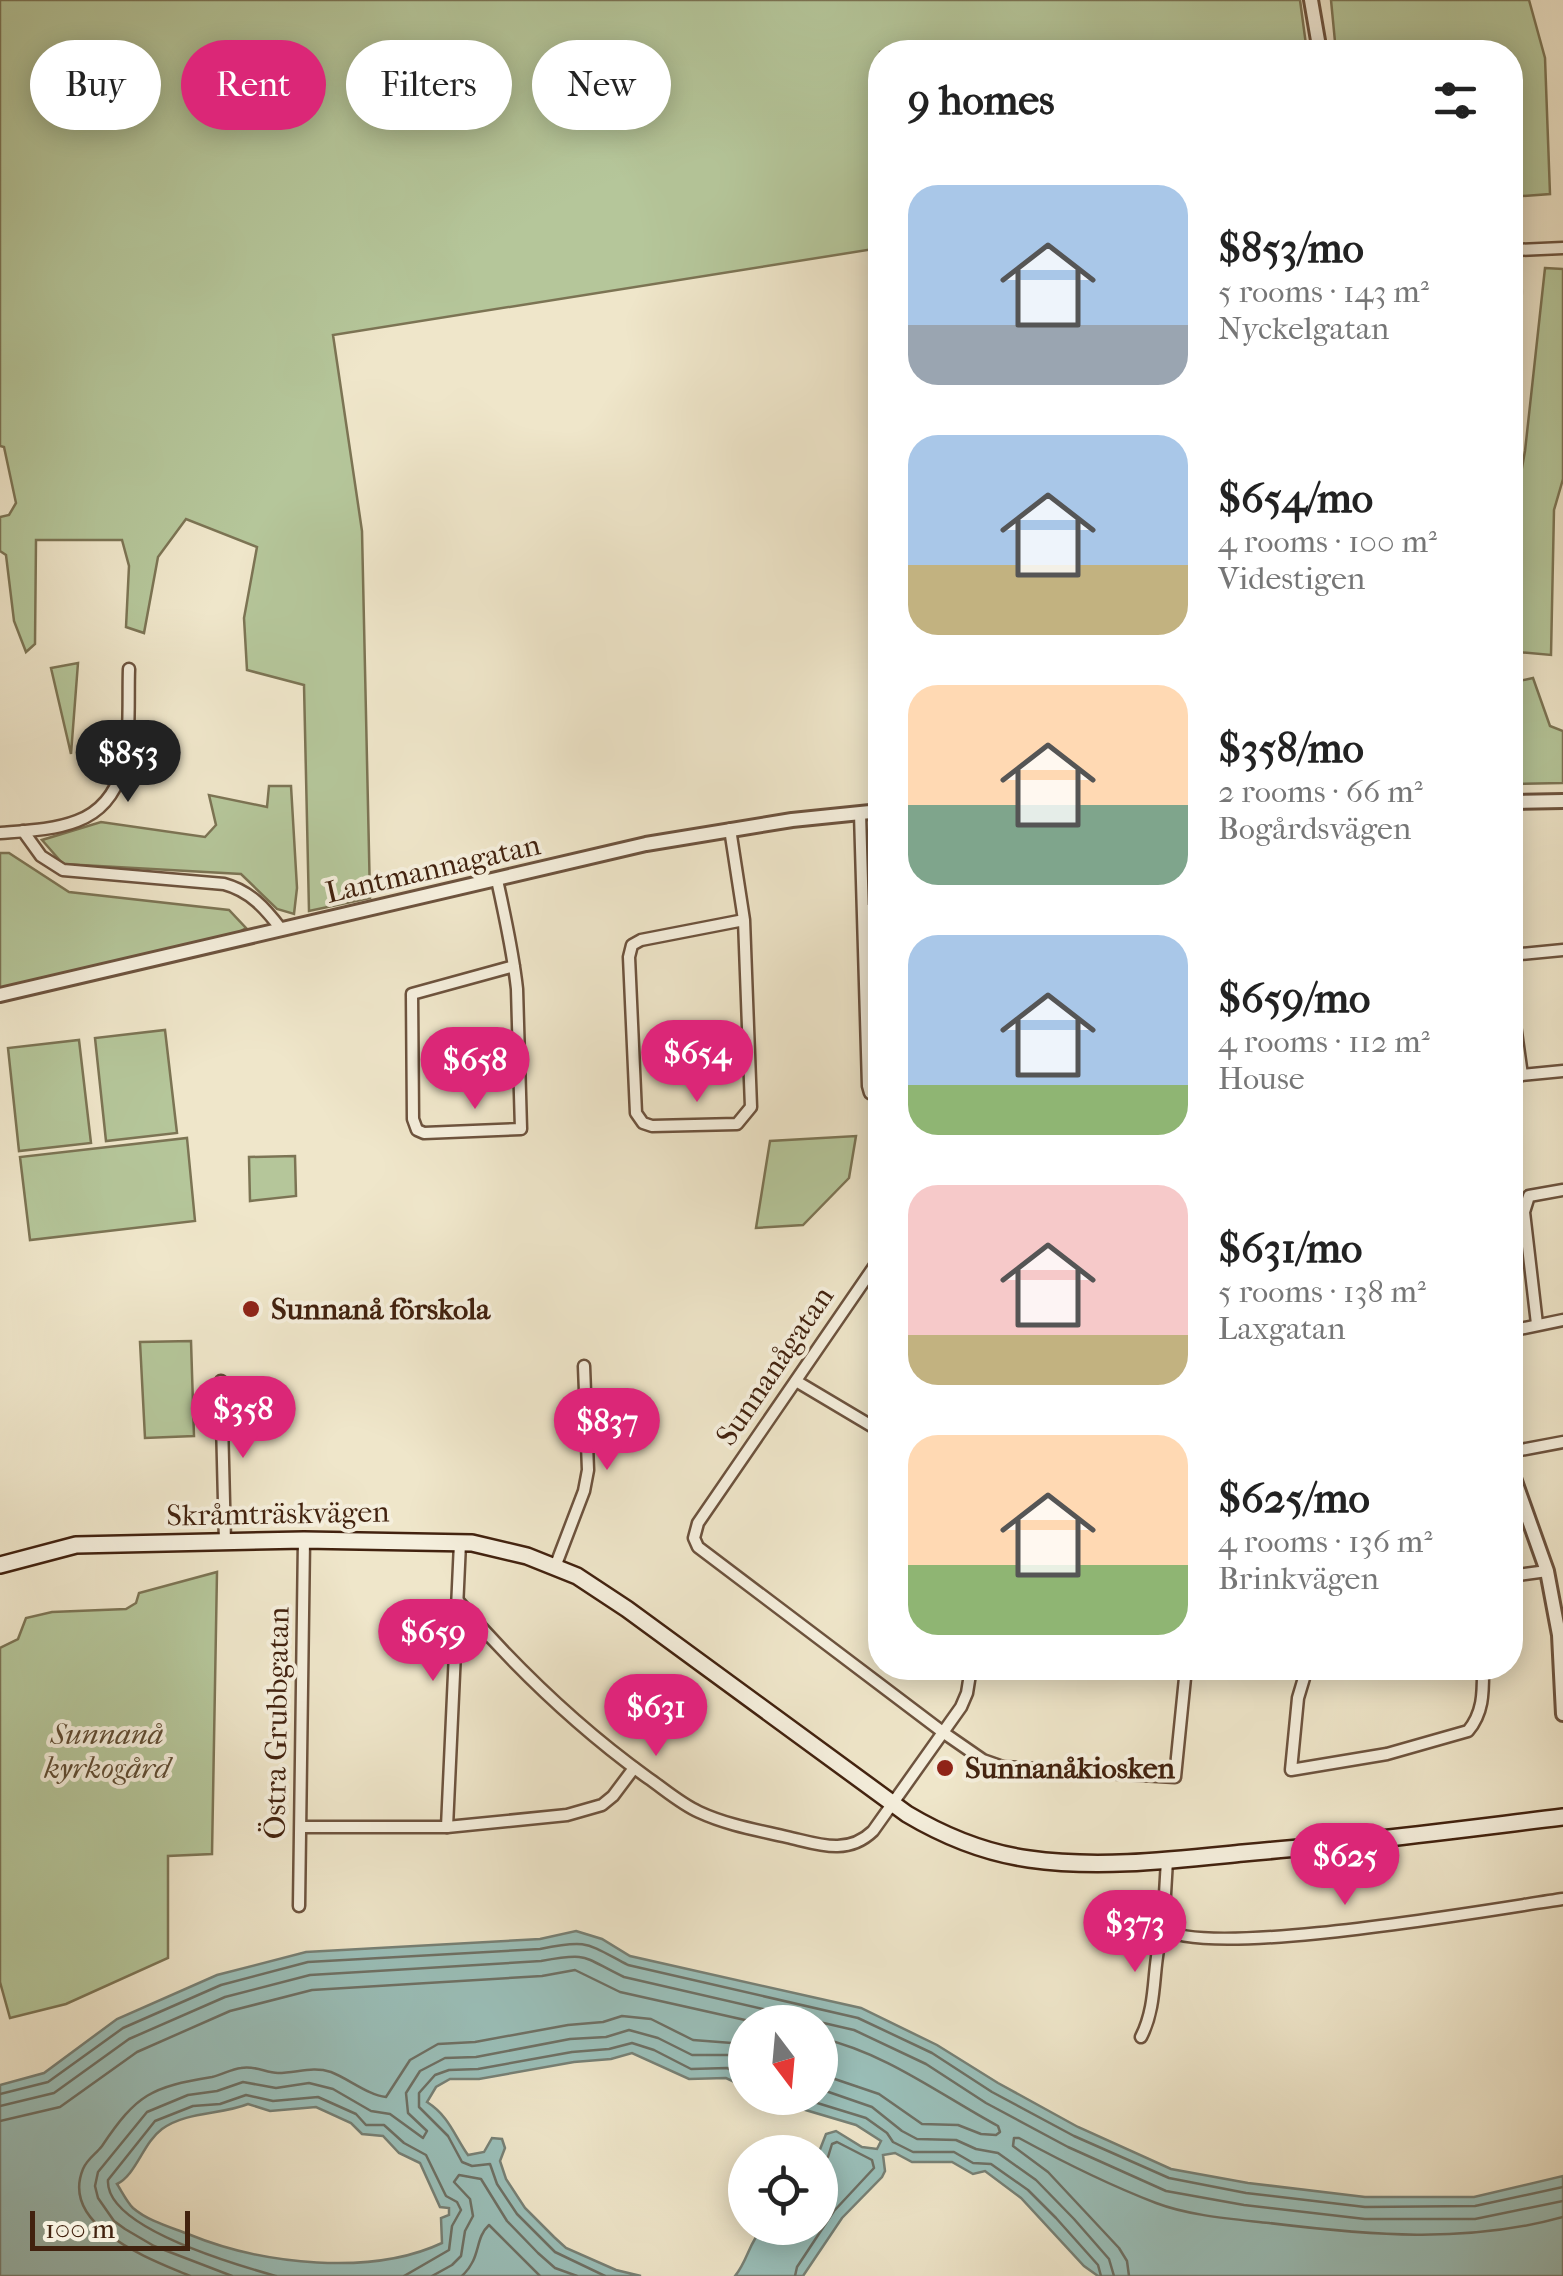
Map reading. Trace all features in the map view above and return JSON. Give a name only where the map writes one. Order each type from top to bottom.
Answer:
[{"type":"main road","name":"Skråmträskvägen","points":[[0,1565],[76,1546],[304,1540],[460,1543],[528,1556],[576,1576],[642,1619],[892,1804],[930,1827],[973,1844],[1030,1859],[1167,1860],[1563,1818]]},
{"type":"street","points":[[1311,0],[1318,40]]},
{"type":"street","points":[[1523,250],[1563,248]]},
{"type":"street","points":[[0,833],[75,822],[96,812],[115,789],[126,758],[130,669]]},
{"type":"street","points":[[1523,802],[1563,801]]},
{"type":"street","name":"Lantmannagatan","points":[[0,995],[646,844],[868,812]]},
{"type":"street","points":[[860,813],[868,1086]]},
{"type":"street","points":[[730,830],[744,920],[752,1108],[737,1124],[643,1123],[636,1113],[629,956],[632,945],[744,920]]},
{"type":"street","points":[[23,831],[41,856],[63,870],[241,888],[269,913],[281,930]]},
{"type":"street","points":[[497,880],[514,966],[521,1130],[417,1130],[412,994],[514,966]]},
{"type":"street","points":[[1523,954],[1563,950]]},
{"type":"street","points":[[1523,1074],[1563,1071]]},
{"type":"street","points":[[1537,1324],[1524,1212],[1529,1196],[1563,1190]]},
{"type":"street","name":"Sunnanågatan","points":[[868,1276],[698,1523],[694,1538],[698,1547],[868,1676]]},
{"type":"street","points":[[1523,1327],[1563,1320]]},
{"type":"street","points":[[555,1567],[588,1470],[584,1366]]},
{"type":"street","points":[[221,1381],[225,1542]]},
{"type":"street","points":[[796,1381],[868,1423]]},
{"type":"street","points":[[1523,1450],[1563,1442]]},
{"type":"street","points":[[1523,1504],[1547,1571],[1559,1635],[1563,1714]]},
{"type":"street","name":"Östra Grubbgatan","points":[[299,1906],[304,1540]]},
{"type":"street","points":[[447,1827],[460,1543]]},
{"type":"street","points":[[1523,1574],[1547,1571]]},
{"type":"street","points":[[458,1601],[574,1721],[693,1810],[718,1821],[826,1846],[862,1842],[944,1733],[967,1693],[969,1680]]},
{"type":"street","name":"Sunnanågatan","points":[[874,1680],[982,1760],[1003,1767],[1175,1776],[1185,1680]]},
{"type":"street","points":[[1304,1680],[1298,1698],[1291,1770],[1387,1754],[1468,1730],[1482,1706],[1483,1680]]},
{"type":"street","points":[[301,1828],[447,1827],[567,1815],[594,1808],[613,1796],[634,1768]]},
{"type":"street","points":[[1141,2037],[1150,2020],[1167,1860]]},
{"type":"street","points":[[1162,1928],[1189,1938],[1255,1939],[1563,1899]]},
{"type":"green space","points":[[0,0],[1300,0],[1305,40],[868,40],[868,250],[333,335],[362,531],[370,898],[309,911],[304,685],[247,670],[244,618],[257,547],[186,519],[158,557],[144,633],[126,627],[129,566],[122,540],[36,540],[35,644],[26,652],[14,621],[6,555],[0,551],[0,517],[9,515],[16,503],[4,447],[0,446]]},
{"type":"green space","points":[[1331,0],[1529,0],[1545,58],[1550,194],[1523,196],[1523,40],[1335,40]]},
{"type":"green space","points":[[1545,268],[1563,269],[1563,479],[1554,510],[1551,655],[1523,652],[1525,451]]},
{"type":"green space","points":[[78,663],[71,754],[51,668]]},
{"type":"green space","points":[[1533,678],[1550,726],[1563,731],[1563,783],[1523,784],[1523,680]]},
{"type":"green space","points":[[269,786],[291,786],[297,888],[294,914],[277,909],[241,874],[63,864],[42,840],[101,822],[205,837],[216,825],[209,795],[267,807]]},
{"type":"green space","points":[[0,853],[9,853],[69,892],[229,910],[246,928],[234,935],[0,990]]},
{"type":"green space","points":[[165,1030],[177,1133],[106,1141],[95,1038]]},
{"type":"green space","points":[[79,1040],[91,1143],[19,1151],[8,1048]]},
{"type":"green space","points":[[856,1136],[849,1178],[803,1225],[756,1228],[770,1141]]},
{"type":"green space","points":[[187,1138],[195,1221],[30,1240],[20,1157]]},
{"type":"green space","points":[[295,1156],[296,1196],[250,1201],[249,1157]]},
{"type":"green space","points":[[191,1341],[194,1436],[145,1438],[140,1342]]},
{"type":"green space","name":"Sunnanå kyrkogård","points":[[217,1572],[212,1854],[168,1856],[168,1958],[66,2004],[10,2018],[0,1982],[0,1648],[18,1639],[26,1618],[52,1612],[126,1609],[136,1603],[139,1593]]},
{"type":"water","points":[[576,1931],[602,1939],[630,1956],[861,2008],[937,2045],[1078,2127],[1171,2169],[1365,2197],[1474,2197],[1563,2176],[1563,2276],[1098,2276],[1021,2198],[985,2171],[973,2174],[952,2162],[912,2162],[895,2153],[883,2155],[882,2177],[838,2224],[838,2135],[826,2134],[836,2131],[862,2147],[877,2149],[881,2141],[856,2125],[822,2115],[838,2115],[838,2005],[728,2005],[728,2079],[689,2079],[632,2053],[479,2079],[450,2079],[436,2087],[427,2102],[446,2120],[468,2155],[484,2152],[492,2138],[502,2139],[505,2148],[500,2161],[506,2179],[525,2208],[566,2248],[616,2270],[641,2276],[0,2276],[0,2085],[44,2073],[117,2019],[217,1975],[306,1952],[540,1939]],"holes":[[[248,2104],[270,2111],[316,2107],[351,2123],[362,2134],[383,2136],[399,2153],[420,2163],[440,2207],[449,2208],[449,2215],[441,2218],[442,2243],[383,2260],[351,2263],[249,2253],[145,2217],[117,2184],[129,2174],[155,2135],[172,2123]]]},
{"type":"water","points":[[752,2245],[824,2245],[803,2276],[735,2276]]},
{"type":"place","name":"Sunnanå förskola","points":[[251,1309]]},
{"type":"place","name":"Sunnanåkiosken","points":[[945,1768]]}]
